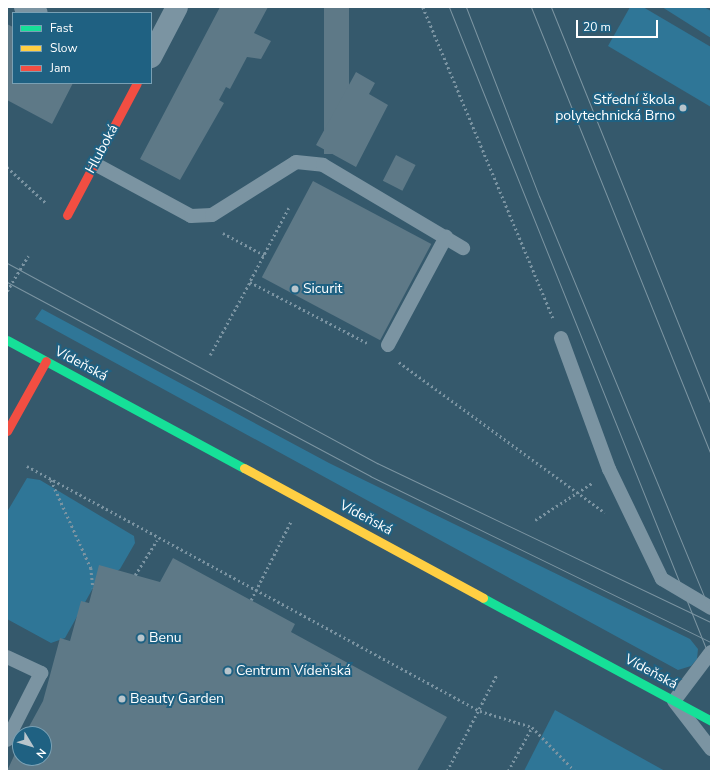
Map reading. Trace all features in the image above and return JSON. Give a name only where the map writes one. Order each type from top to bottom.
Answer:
[{"type":"main road","name":"Hluboká","points":[[67,215],[136,84]]},
{"type":"main road","name":"Vídeňská","points":[[7,340],[711,721]]},
{"type":"main road","points":[[7,431],[46,361]]},
{"type":"street","points":[[25,7],[35,12]]},
{"type":"street","points":[[152,55],[177,7]]},
{"type":"lane","points":[[95,164],[191,216],[212,215],[296,162],[323,165],[463,248]]},
{"type":"lane","points":[[388,345],[446,237]]},
{"type":"lane","points":[[561,338],[609,469],[662,579],[711,608]]},
{"type":"lane","points":[[711,652],[674,701],[711,749]]},
{"type":"lane","points":[[7,657],[41,674],[7,740]]},
{"type":"path","points":[[423,7],[561,338]]},
{"type":"path","points":[[7,167],[52,209]]},
{"type":"path","points":[[210,355],[289,208]]},
{"type":"path","points":[[191,216],[264,255]]},
{"type":"path","points":[[7,291],[28,256]]},
{"type":"path","points":[[250,282],[370,344]]},
{"type":"path","points":[[396,361],[608,515]]},
{"type":"path","points":[[27,466],[157,540],[480,711],[532,727],[574,771]]},
{"type":"path","points":[[535,520],[578,493],[609,469]]},
{"type":"path","points":[[51,480],[91,568],[93,588]]},
{"type":"path","points":[[252,600],[254,590],[302,499]]},
{"type":"path","points":[[135,575],[157,540]]},
{"type":"path","points":[[447,771],[480,711],[497,674]]},
{"type":"path","points":[[508,771],[532,727]]},
{"type":"shaded area","points":[[630,7],[643,7],[711,47],[711,107],[608,46]]},
{"type":"shaded area","points":[[662,7],[704,7],[711,11],[711,38]]},
{"type":"shaded area","points":[[42,309],[329,463],[690,639],[698,649],[697,659],[691,666],[678,670],[35,319]]},
{"type":"shaded area","points":[[27,478],[40,480],[134,536],[135,543],[120,569],[93,588],[65,638],[51,643],[7,619],[7,512]]},
{"type":"shaded area","points":[[555,710],[665,771],[524,771]]},
{"type":"building","points":[[220,7],[268,7],[254,33],[271,41],[261,59],[247,57],[230,89],[226,87],[219,100],[224,103],[180,180],[140,159]]},
{"type":"building","points":[[324,7],[349,7],[349,154],[324,154]]},
{"type":"building","points":[[7,24],[12,26],[12,84],[72,84],[52,124],[7,100]]},
{"type":"building","points":[[356,72],[375,83],[369,94],[388,105],[356,167],[316,145]]},
{"type":"building","points":[[396,155],[416,165],[402,191],[383,181]]},
{"type":"building","points":[[313,181],[431,244],[380,340],[262,277]]},
{"type":"building","name":"Centrum Vídeňská","points":[[173,558],[295,624],[291,632],[447,717],[417,771],[7,771],[12,760],[12,766],[52,766],[52,726],[29,726],[43,701],[60,638],[70,641],[81,601],[89,603],[99,565],[160,582]]},
{"type":"tram line","points":[[449,7],[711,661]]},
{"type":"tram line","points":[[466,7],[539,196],[711,614]]},
{"type":"tram line","points":[[531,7],[711,454]]},
{"type":"tram line","points":[[551,7],[711,406]]},
{"type":"tram line","points":[[7,263],[377,463],[711,622]]},
{"type":"tram line","points":[[7,282],[370,476],[711,642]]},
{"type":"traffic: fast","points":[[7,340],[244,468]]},
{"type":"traffic: fast","points":[[483,598],[711,721]]},
{"type":"traffic: slow","points":[[244,468],[483,598]]},
{"type":"traffic: jam","points":[[67,215],[136,84]]},
{"type":"traffic: jam","points":[[7,431],[46,361]]},
{"type":"place","name":"Střední škola polytechnická Brno","points":[[683,108]]},
{"type":"place","name":"Sicurit","points":[[295,289]]},
{"type":"place","name":"Benu","points":[[141,638]]},
{"type":"place","name":"Centrum Vídeňská","points":[[228,671]]},
{"type":"place","name":"Beauty Garden","points":[[122,699]]}]
